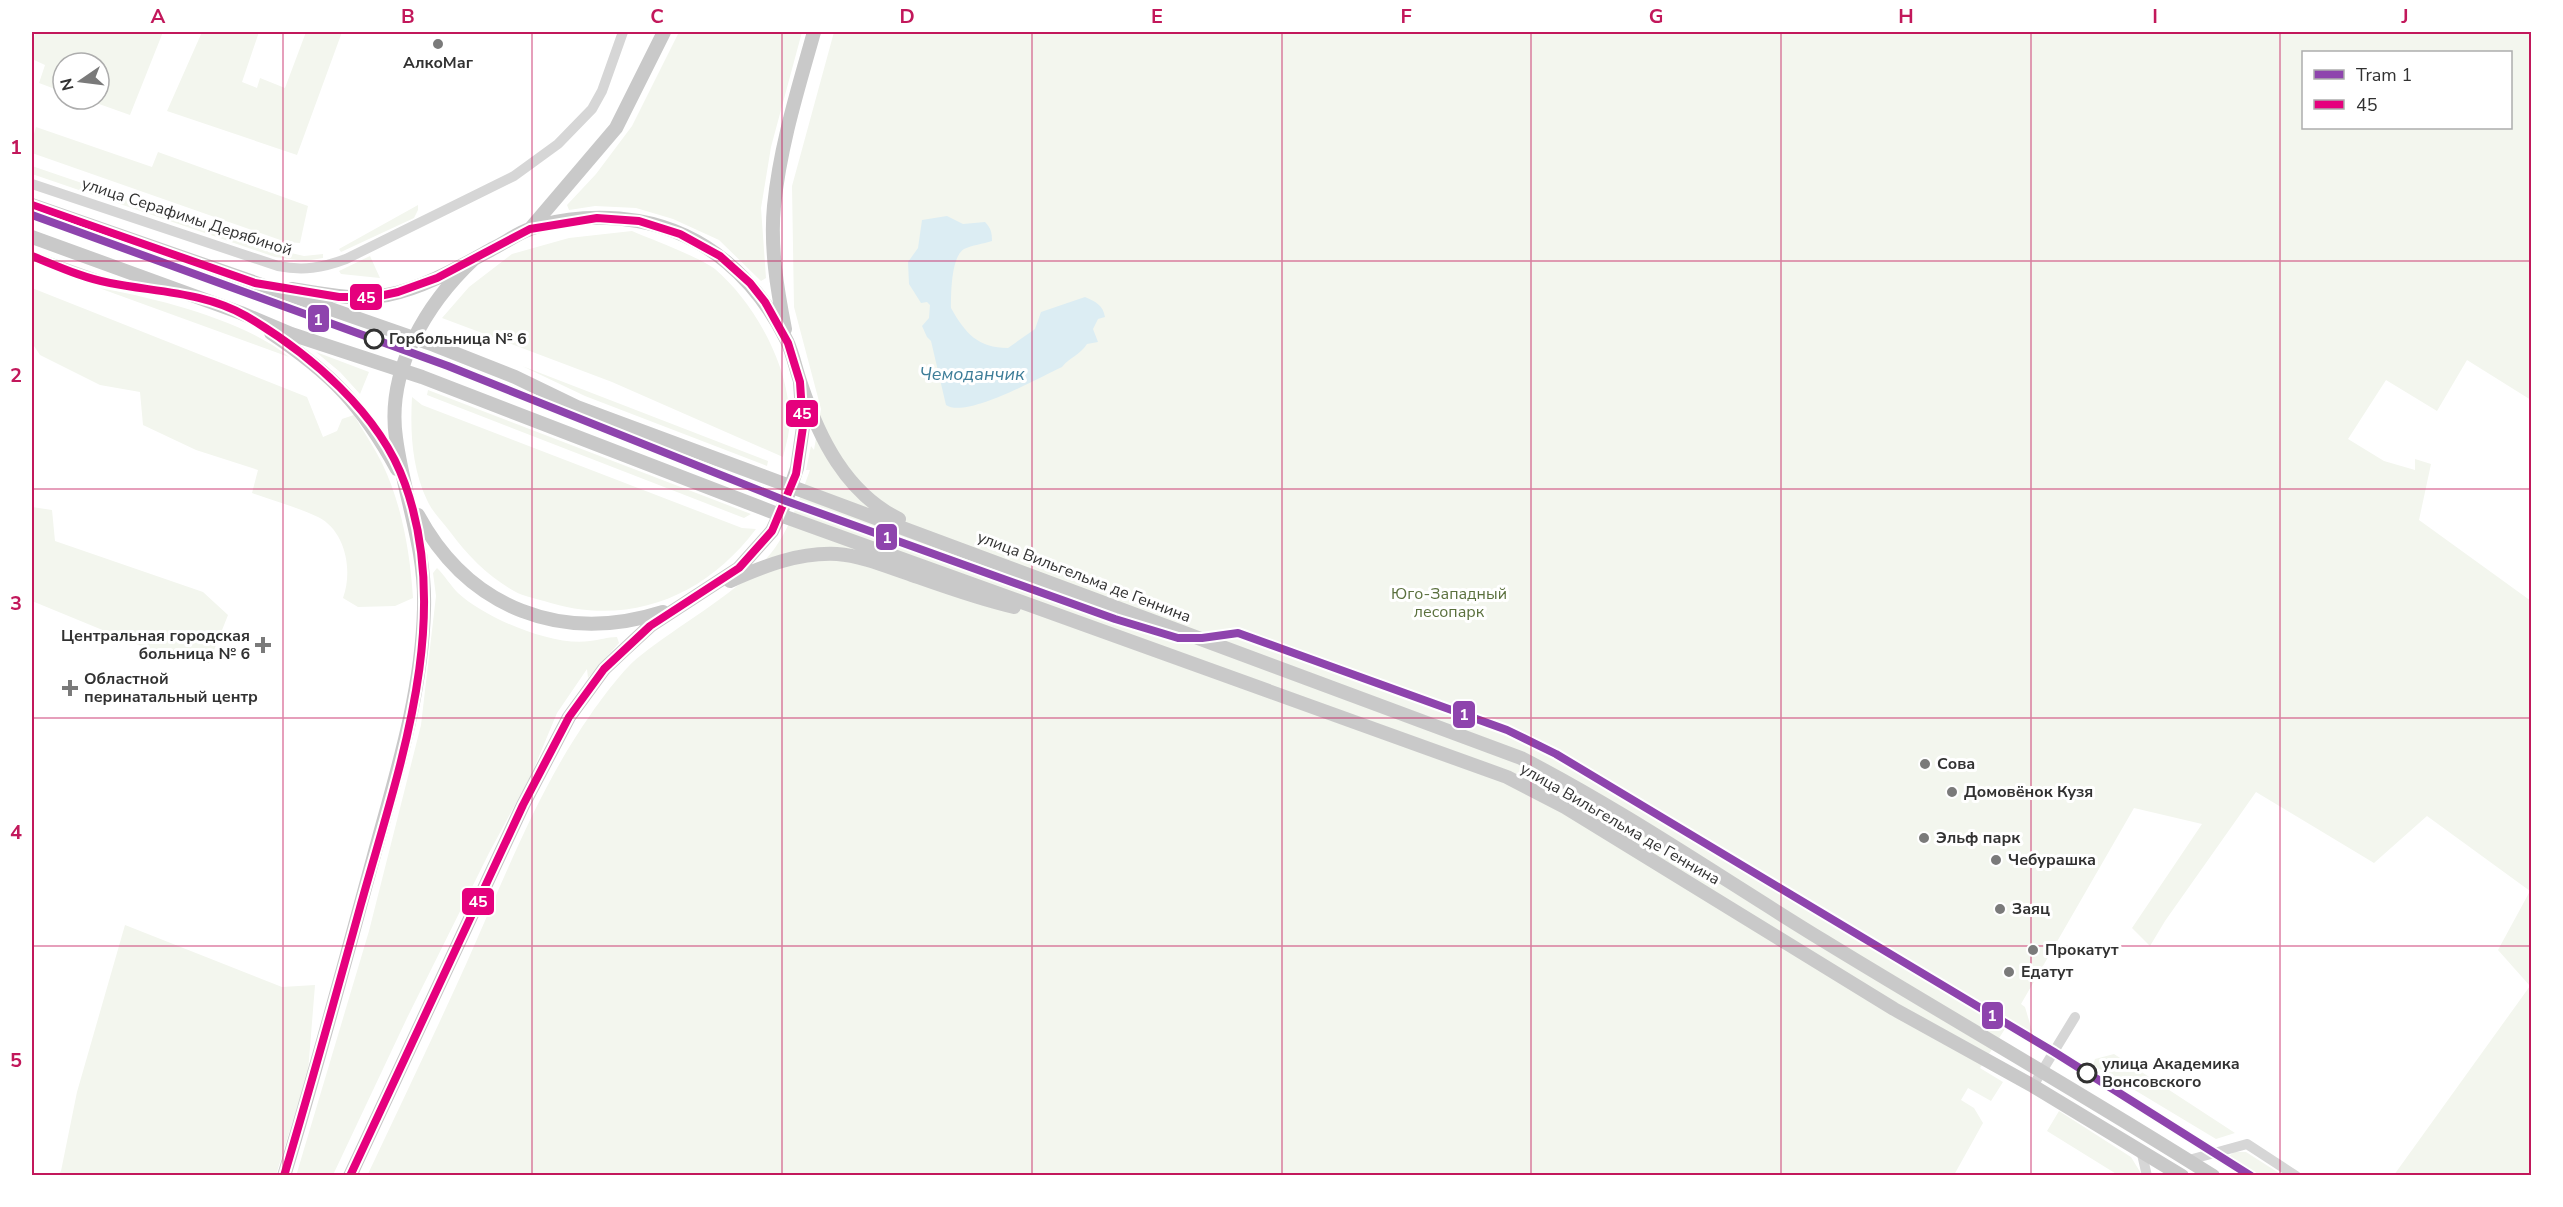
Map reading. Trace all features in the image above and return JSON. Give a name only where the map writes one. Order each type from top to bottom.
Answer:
[{"type":"main road","points":[[530,229],[616,128],[664,32]]},
{"type":"main road","points":[[814,32],[787,126],[774,208],[774,249],[778,294],[788,343],[800,382],[826,446],[858,488],[888,514],[936,539]]},
{"type":"main road","points":[[32,205],[414,338]]},
{"type":"main road","points":[[255,283],[339,297],[375,297],[398,292],[437,278],[530,229],[597,218],[639,222],[680,234],[720,256],[750,283],[765,302],[788,343]]},
{"type":"main road","points":[[32,237],[196,296],[291,334],[403,371]]},
{"type":"main road","points":[[284,1176],[315,1072],[391,792],[420,666],[424,608],[423,562],[395,436],[396,406],[403,371],[414,338],[436,300],[453,279],[474,259]]},
{"type":"main road","points":[[241,313],[305,356],[339,385],[377,433],[404,481]]},
{"type":"main road","name":"улица Вильгельма де Геннина","points":[[414,338],[515,377],[577,407],[1521,758],[1572,785],[1819,938],[2043,1071],[2213,1176]]},
{"type":"main road","name":"улица Вильгельма де Геннина","points":[[403,371],[780,515],[1332,712],[1507,777],[1539,792],[1894,1009],[2033,1086],[2182,1176]]},
{"type":"main road","points":[[350,1176],[523,805],[569,717],[604,669],[650,626],[739,567],[772,531],[798,468],[803,427],[800,382]]},
{"type":"main road","points":[[411,503],[431,540],[452,565],[507,605],[530,615],[558,622],[588,625],[623,622],[676,608]]},
{"type":"main road","points":[[698,595],[768,565],[812,555],[839,554],[864,559],[983,600],[1095,628]]},
{"type":"street","name":"улица Серафимы Дерябиной","points":[[32,184],[278,266],[310,270],[333,264],[514,176],[558,144],[592,109],[602,91],[623,32]]},
{"type":"street","points":[[32,256],[105,282],[196,296]]},
{"type":"street","points":[[2033,1086],[2075,1017]]},
{"type":"street","points":[[2188,1160],[2247,1144],[2296,1176]]},
{"type":"street","points":[[2141,1150],[2147,1176]]},
{"type":"green space","points":[[36,32],[163,32],[130,115],[111,108],[111,51],[51,51],[51,88],[39,83],[45,65],[32,59],[32,44]]},
{"type":"green space","points":[[202,32],[259,32],[242,82],[257,88],[260,78],[285,88],[306,32],[342,32],[297,155],[167,111]]},
{"type":"green space","points":[[679,32],[802,32],[771,147],[761,208],[766,278],[761,281],[719,240],[673,219],[636,208],[595,206],[569,210],[567,205],[596,174],[632,126]]},
{"type":"green space","name":"Юго-Западный лесопарк","points":[[834,32],[2531,32],[2531,400],[2467,360],[2437,411],[2386,380],[2348,439],[2384,461],[2415,470],[2415,459],[2431,464],[2419,520],[2531,601],[2531,1175],[2394,1175],[2530,986],[2498,950],[2530,891],[2427,816],[2374,863],[2256,792],[2165,921],[2150,946],[2132,928],[2202,824],[2134,808],[2021,1004],[2025,1007],[2033,1034],[2010,1021],[1980,1068],[2003,1082],[1991,1101],[1968,1088],[1961,1100],[1974,1108],[1983,1123],[1954,1175],[367,1176],[455,989],[538,803],[572,742],[601,700],[628,667],[752,573],[774,550],[792,517],[810,470],[806,470],[811,446],[814,450],[821,409],[794,307],[792,186]]},
{"type":"green space","points":[[36,127],[152,167],[158,152],[308,206],[300,243],[286,242],[32,153],[32,141]]},
{"type":"green space","points":[[32,166],[278,250],[304,256],[323,254],[323,258],[305,261],[275,257],[32,174]]},
{"type":"green space","points":[[418,205],[414,218],[341,252],[339,249]]},
{"type":"green space","points":[[632,231],[708,264],[745,301],[770,342],[785,386],[789,408],[789,430],[783,457],[612,382],[442,318],[469,287],[512,254],[569,238]]},
{"type":"green space","points":[[370,256],[380,278],[341,274],[339,271]]},
{"type":"green space","points":[[32,288],[307,397],[323,437],[337,431],[342,419],[354,415],[382,463],[395,495],[410,563],[413,598],[395,606],[358,607],[343,598],[347,576],[345,553],[341,542],[328,523],[302,510],[252,493],[258,470],[196,450],[143,425],[140,392],[100,385],[40,355],[32,343]]},
{"type":"green space","points":[[99,288],[198,312],[248,332],[289,357]]},
{"type":"green space","points":[[316,352],[369,372],[360,394],[340,372]]},
{"type":"green space","points":[[522,366],[768,461],[767,466],[585,396]]},
{"type":"green space","points":[[428,390],[751,514],[744,518],[427,395]]},
{"type":"green space","points":[[412,397],[422,405],[742,528],[756,529],[713,573],[688,589],[662,601],[634,608],[605,611],[575,608],[521,594],[496,579],[479,565],[457,541],[429,504],[415,463],[411,423]]},
{"type":"green space","points":[[32,507],[52,510],[55,541],[203,592],[228,615],[209,663],[173,659],[32,601]]},
{"type":"green space","points":[[437,568],[458,593],[470,602],[520,629],[558,640],[575,642],[617,637],[619,643],[588,678],[587,669],[557,713],[532,773],[489,853],[407,1018],[333,1175],[296,1176],[369,931],[421,725],[436,596],[433,573]]},
{"type":"green space","points":[[125,925],[282,987],[315,985],[308,1072],[276,1175],[57,1176],[61,1171],[77,1092]]},
{"type":"green space","points":[[2114,1054],[2235,1133],[2216,1139],[2093,1065],[2095,1059]]},
{"type":"green space","points":[[2059,1111],[2131,1157],[2142,1175],[2118,1175],[2047,1131]]},
{"type":"green space","points":[[2234,1152],[2246,1152],[2282,1175],[2260,1175],[2229,1156]]},
{"type":"water","name":"Чемоданчик","points":[[947,216],[963,224],[985,222],[991,233],[992,241],[964,249],[954,267],[951,308],[967,332],[980,342],[1008,348],[1035,329],[1041,312],[1085,297],[1098,304],[1104,313],[1105,317],[1098,319],[1093,329],[1098,342],[1087,344],[1062,367],[1003,395],[969,406],[956,408],[946,405],[931,341],[922,326],[929,318],[930,305],[927,302],[921,303],[909,284],[908,262],[918,248],[922,220]]},
{"type":"tram line","name":"1","points":[[32,215],[448,366],[786,501],[1115,619],[1178,638],[1202,638],[1238,633],[1507,730],[1556,754],[2054,1052],[2251,1176]]},
{"type":"transit line","name":"45","points":[[32,205],[255,283],[339,297],[375,297],[398,292],[437,278],[530,229],[597,218],[639,221],[680,234],[720,256],[750,283],[765,302],[788,343],[800,382],[803,427],[796,474],[772,531],[739,568],[650,626],[604,669],[569,717],[523,805],[350,1176]]},
{"type":"transit line","name":"45","points":[[32,256],[90,278],[197,297],[246,316],[294,348],[340,387],[378,433],[394,458],[405,484],[419,536],[424,588],[422,642],[415,695],[390,801],[284,1176]]},
{"type":"place","name":"АлкоМаг","points":[[438,44]]},
{"type":"place","name":"Горбольница № 6","points":[[374,339]]},
{"type":"place","name":"Центральная городская больница № 6","points":[[263,645]]},
{"type":"place","name":"Областной перинатальный центр","points":[[70,688]]},
{"type":"place","name":"Сова","points":[[1925,764]]},
{"type":"place","name":"Домовёнок Кузя","points":[[1952,792]]},
{"type":"place","name":"Эльф парк","points":[[1924,838]]},
{"type":"place","name":"Чебурашка","points":[[1996,860]]},
{"type":"place","name":"Заяц","points":[[2000,909]]},
{"type":"place","name":"Прокатут","points":[[2033,950]]},
{"type":"place","name":"Едатут","points":[[2009,972]]},
{"type":"place","name":"улица Академика Вонсовского","points":[[2087,1073]]}]
